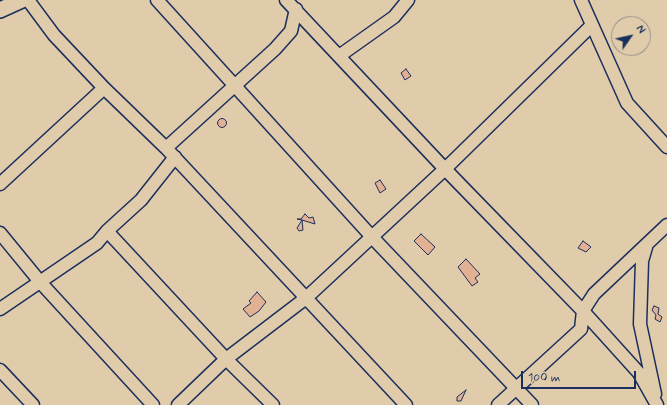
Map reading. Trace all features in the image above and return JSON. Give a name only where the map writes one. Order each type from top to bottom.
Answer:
[{"type":"main road","points":[[0,10],[22,0]]},
{"type":"street","points":[[22,0],[104,88],[175,157],[406,405]]},
{"type":"street","points":[[157,0],[372,237],[532,405]]},
{"type":"street","points":[[286,0],[445,169],[583,311],[639,373],[657,404]]},
{"type":"street","points":[[339,56],[394,17],[408,0]]},
{"type":"street","points":[[581,0],[627,103],[667,147]]},
{"type":"street","points":[[166,148],[234,85],[276,49],[291,31],[296,9]]},
{"type":"street","points":[[178,405],[226,359],[306,298],[445,169],[592,25]]},
{"type":"street","points":[[0,184],[104,88]]},
{"type":"street","points":[[2,304],[41,283],[97,243],[107,231],[141,200],[175,157]]},
{"type":"street","points":[[498,405],[582,329],[583,311],[594,294],[667,225]]},
{"type":"street","points":[[107,231],[226,359],[273,405]]},
{"type":"street","points":[[0,233],[41,283],[153,405]]},
{"type":"street","points":[[647,243],[642,261],[640,324],[657,404]]},
{"type":"street","points":[[0,370],[34,405]]},
{"type":"building","points":[[406,69],[411,76],[405,80],[401,73]]},
{"type":"building","points":[[220,119],[224,119],[226,123],[224,127],[220,127],[218,125],[218,121]]},
{"type":"building","points":[[380,180],[386,189],[380,193],[375,183]]},
{"type":"building","points":[[305,214],[309,218],[313,217],[315,224],[297,219],[301,219]]},
{"type":"building","points":[[302,220],[303,230],[299,231],[297,228]]},
{"type":"building","points":[[421,234],[435,247],[428,255],[414,241]]},
{"type":"building","points":[[583,241],[591,247],[586,252],[578,248]]},
{"type":"building","points":[[466,259],[480,274],[475,278],[478,282],[472,286],[458,267]]},
{"type":"building","points":[[257,292],[266,302],[259,311],[250,317],[243,309],[251,303],[249,301]]},
{"type":"building","points":[[654,306],[659,308],[658,314],[662,317],[660,322],[655,319],[656,315],[652,310]]},
{"type":"building","points":[[466,390],[461,401],[457,401],[457,397]]}]
